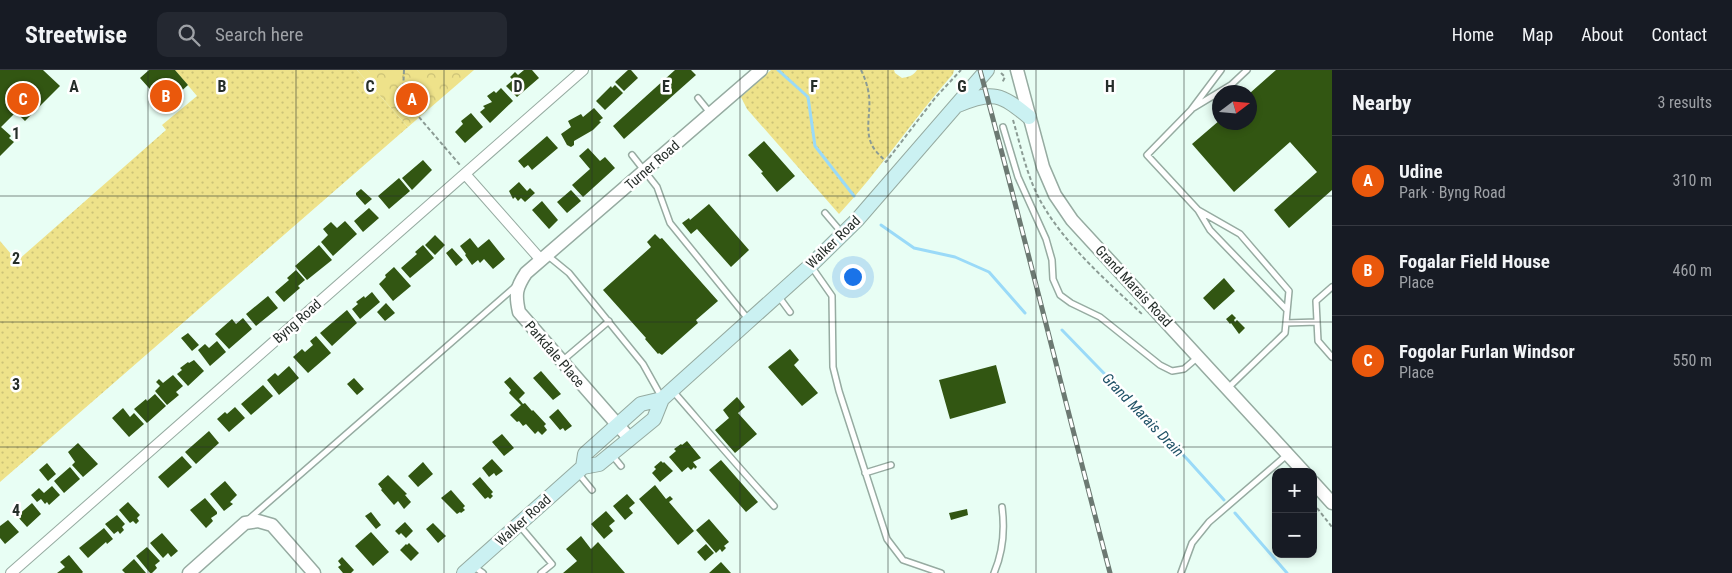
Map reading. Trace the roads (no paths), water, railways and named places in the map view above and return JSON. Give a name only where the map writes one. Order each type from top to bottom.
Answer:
[{"type":"main road","name":"Walker Road","points":[[473,570],[519,524],[580,470],[599,464],[654,419],[667,394],[810,266],[842,234],[883,190],[987,70]]},
{"type":"main road","points":[[953,108],[975,98],[989,95],[1000,96],[1014,104],[1029,117]]},
{"type":"main road","name":"Walker Road","points":[[580,470],[585,454],[641,404],[667,394]]},
{"type":"street","name":"Byng Road","points":[[11,573],[583,70]]},
{"type":"street","name":"Turner Road","points":[[544,257],[762,70]]},
{"type":"street","name":"Grand Marais Road","points":[[1017,70],[1043,167],[1055,195],[1072,220],[1301,468]]},
{"type":"street","points":[[465,174],[544,257],[526,273],[518,284]]},
{"type":"street","name":"Parkdale Place","points":[[518,284],[516,298],[519,312],[630,438]]},
{"type":"street","points":[[1317,486],[1332,503]]},
{"type":"street","points":[[188,573],[245,523],[258,521],[272,525],[314,573]]},
{"type":"lane","points":[[1221,70],[1191,110],[1147,155],[1198,210],[1210,230],[1287,310]]},
{"type":"lane","points":[[1191,110],[1231,85],[1248,70]]},
{"type":"lane","points":[[698,98],[711,114]]},
{"type":"lane","points":[[1003,128],[1018,177],[1046,239],[1052,260],[1053,278],[1060,295],[1100,317],[1160,365],[1172,371],[1184,369],[1198,356]]},
{"type":"lane","points":[[632,155],[657,186],[670,223],[749,320]]},
{"type":"lane","points":[[1198,210],[1240,234],[1289,290],[1285,333],[1228,388]]},
{"type":"lane","points":[[825,214],[842,234]]},
{"type":"lane","points":[[544,257],[569,273],[667,394],[774,506]]},
{"type":"lane","points":[[810,266],[832,296],[834,367],[839,391],[887,539],[903,560],[941,573]]},
{"type":"lane","points":[[245,523],[518,284]]},
{"type":"lane","points":[[1332,287],[1316,301],[1318,341],[1332,357]]},
{"type":"lane","points":[[777,295],[790,312]]},
{"type":"lane","points":[[562,361],[609,321]]},
{"type":"lane","points":[[1286,323],[1317,322]]},
{"type":"lane","points":[[611,454],[620,466]]},
{"type":"lane","points":[[1180,573],[1192,543],[1209,522],[1289,454]]},
{"type":"lane","points":[[865,473],[891,465]]},
{"type":"lane","points":[[580,470],[592,490]]},
{"type":"lane","points":[[994,573],[999,561],[1004,526],[1002,508]]},
{"type":"lane","points":[[519,524],[552,564],[541,573]]},
{"type":"waterway","name":"Grand Marais Drain","points":[[778,70],[808,97],[815,146],[854,196]]},
{"type":"waterway","name":"Grand Marais Drain","points":[[881,225],[914,248],[955,257],[989,272],[1025,313]]},
{"type":"waterway","name":"Grand Marais Drain","points":[[1062,330],[1188,460],[1224,500]]},
{"type":"waterway","name":"Grand Marais Drain","points":[[1235,513],[1287,573]]},
{"type":"railway","points":[[980,70],[1110,573]]},
{"type":"place","name":"Fogalar Field House","points":[[166,96]]},
{"type":"place","name":"Fogolar Furlan Windsor","points":[[23,99]]},
{"type":"place","name":"Udine","points":[[412,99]]}]
